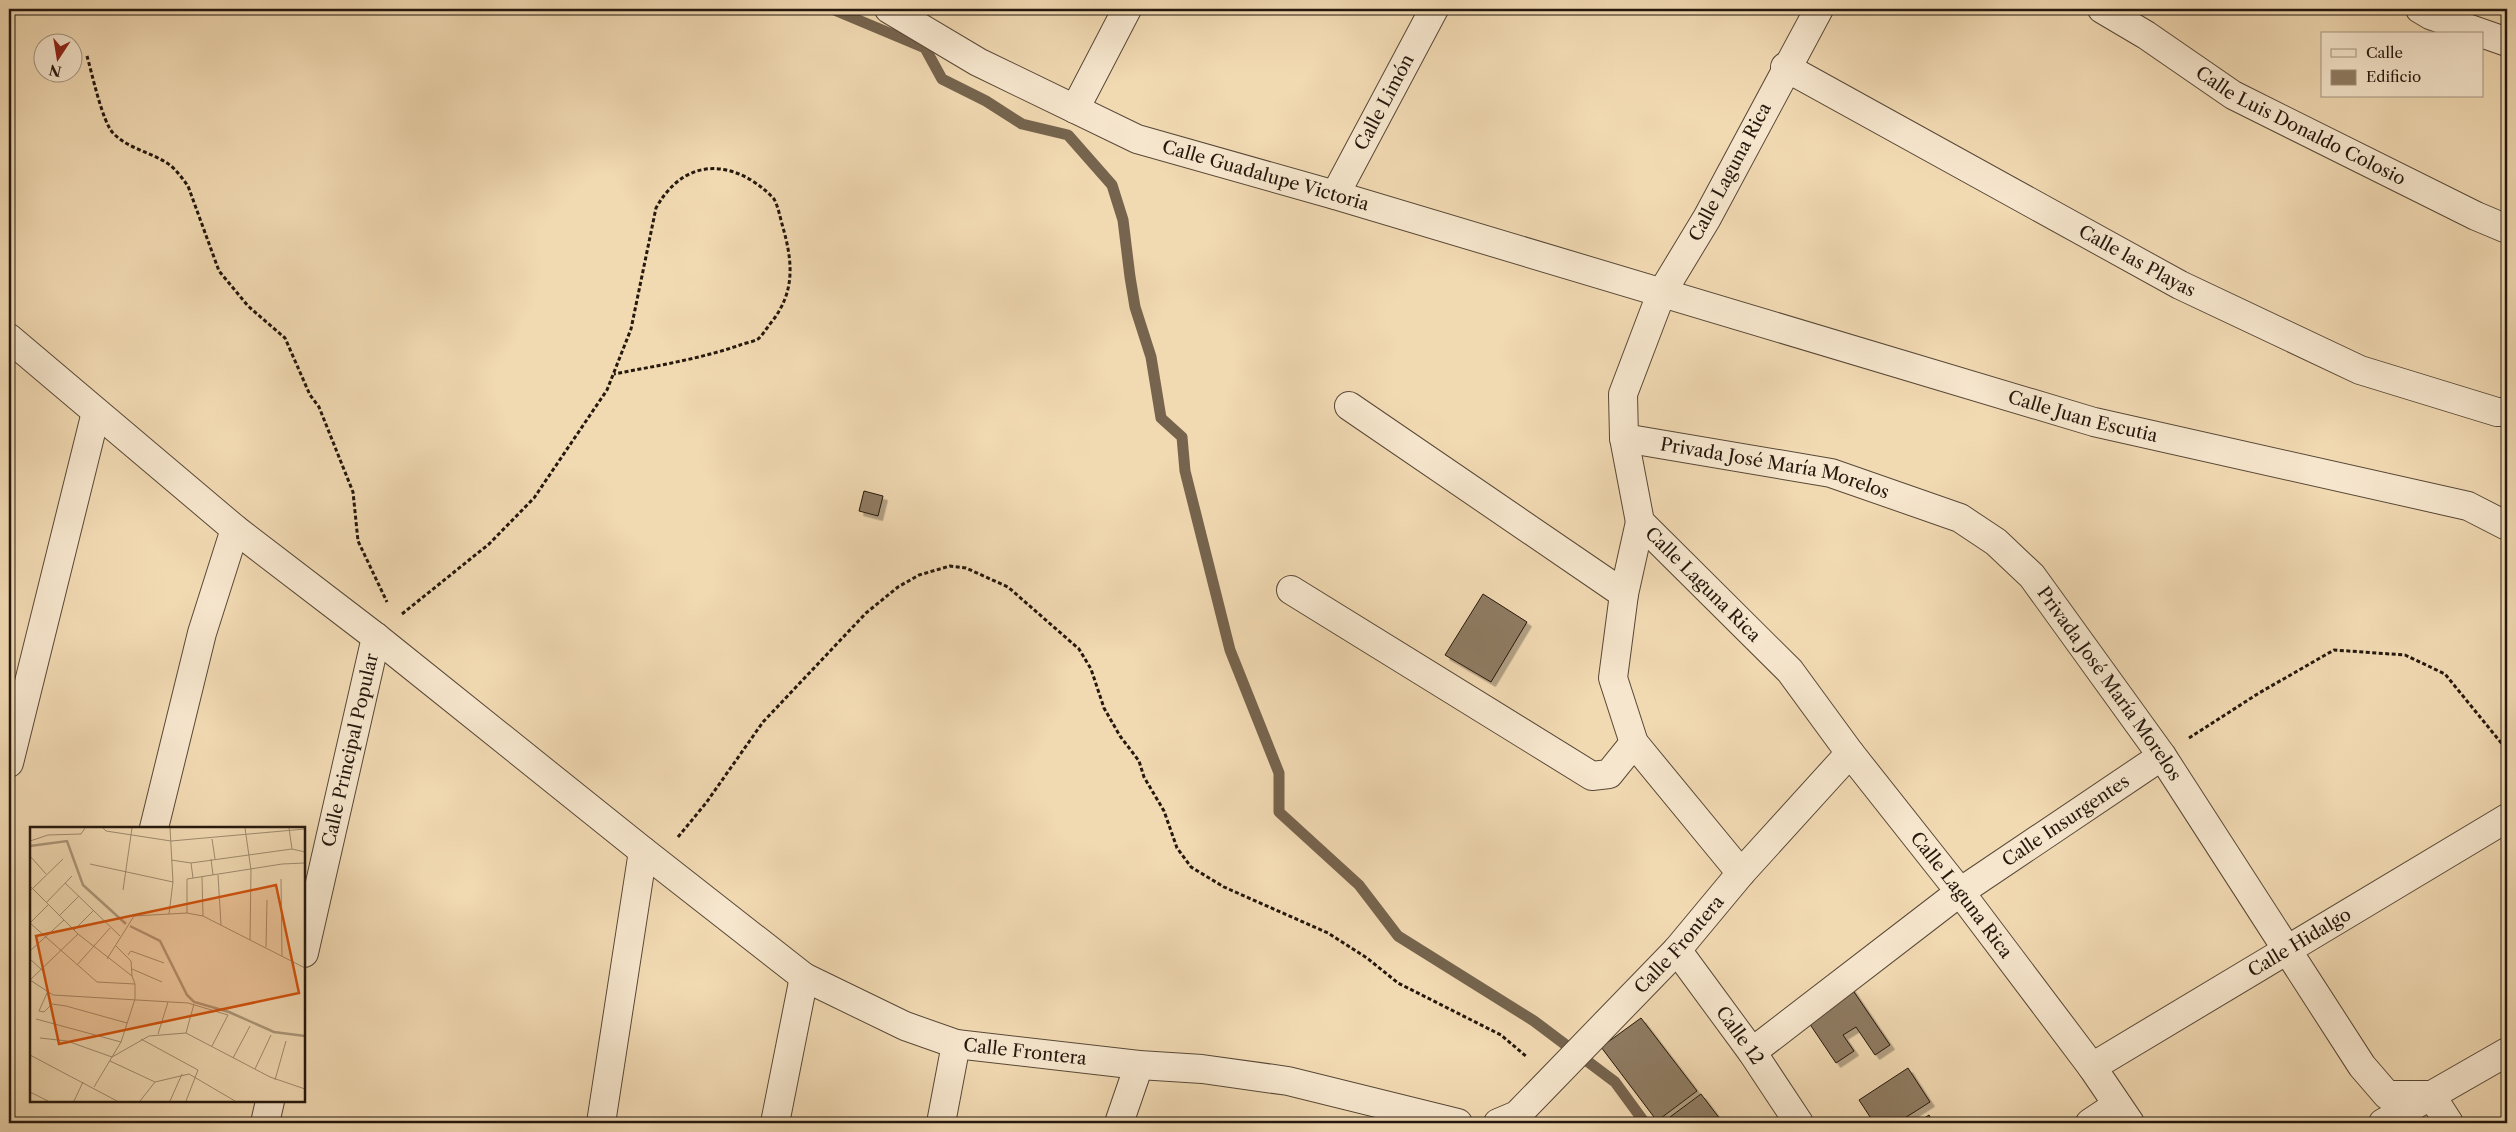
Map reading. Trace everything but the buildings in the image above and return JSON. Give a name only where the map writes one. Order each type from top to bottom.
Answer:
[{"type":"street","name":"Calle Guadalupe Victoria","points":[[890,9],[978,62],[1138,139],[1335,195],[1661,294]]},
{"type":"street","points":[[1075,110],[1127,9]]},
{"type":"street","name":"Calle Limón","points":[[1335,195],[1434,9]]},
{"type":"street","name":"Calle Laguna Rica","points":[[1819,9],[1707,218],[1661,294],[1623,394],[1624,438],[1640,522],[1790,671],[1850,753],[1960,892],[2092,1067],[2124,1114]]},
{"type":"street","name":"Calle Luis Donaldo Colosio","points":[[2102,9],[2146,35],[2233,95],[2476,216],[2507,229]]},
{"type":"street","points":[[2420,9],[2430,15],[2478,32]]},
{"type":"street","points":[[2484,34],[2507,42]]},
{"type":"street","name":"Calle las Playas","points":[[1786,68],[2180,285],[2360,370],[2497,412],[2507,412]]},
{"type":"street","name":"Calle Juan Escutia","points":[[1661,294],[2094,422],[2468,506],[2507,526]]},
{"type":"street","name":"Calle Frontera","points":[[9,338],[234,529],[384,634],[650,857],[804,977],[905,1026],[956,1044],[1139,1065],[1202,1069],[1288,1081],[1458,1123]]},
{"type":"street","points":[[1349,406],[1624,594]]},
{"type":"street","points":[[9,763],[96,412]]},
{"type":"street","name":"Privada José María Morelos","points":[[1624,438],[1831,473],[1960,518],[1996,542],[2032,576],[2162,756],[2362,1066],[2387,1095],[2431,1095]]},
{"type":"street","points":[[1640,522],[1624,594],[1613,678],[1634,743],[1741,874]]},
{"type":"street","points":[[154,827],[202,633],[234,529]]},
{"type":"street","points":[[1290,590],[1592,776],[1609,774],[1634,743]]},
{"type":"street","name":"Calle Principal Popular","points":[[305,949],[384,634]]},
{"type":"street","name":"Calle Frontera","points":[[1498,1123],[1517,1115],[1677,950],[1741,874],[1850,753]]},
{"type":"street","name":"Calle Insurgentes","points":[[1752,1052],[1960,892],[2162,756]]},
{"type":"street","name":"Calle Hidalgo","points":[[2092,1067],[2507,818]]},
{"type":"street","points":[[601,1123],[650,857]]},
{"type":"street","name":"Calle 12","points":[[1677,950],[1752,1052],[1800,1123]]},
{"type":"street","points":[[775,1123],[804,977]]},
{"type":"street","points":[[941,1123],[956,1044]]},
{"type":"street","points":[[2383,1123],[2507,1052]]},
{"type":"street","points":[[1119,1123],[1139,1065]]},
{"type":"street","points":[[2431,1095],[2449,1123]]},
{"type":"street","points":[[265,1123],[270,1102]]},
{"type":"street","points":[[2090,1123],[2124,1114]]},
{"type":"path","points":[[87,56],[105,118],[112,132],[125,142],[168,163],[179,174],[188,186],[219,272],[248,306],[285,338],[310,395],[319,407],[331,433],[353,492],[358,541],[387,598],[384,634]]},
{"type":"path","points":[[384,634],[489,544],[534,498],[607,390],[631,328],[656,208],[664,194],[675,182],[705,169],[737,172],[764,189],[775,201],[789,249],[790,282],[786,298],[778,313],[758,339],[727,350],[614,374]]},
{"type":"path","points":[[650,857],[706,803],[763,722],[866,613],[898,587],[919,574],[950,566],[966,568],[1008,587],[1079,649],[1091,669],[1104,708],[1120,736],[1140,761],[1144,776],[1164,811],[1177,848],[1186,862],[1224,887],[1328,933],[1367,958],[1398,983],[1501,1035],[1554,1076]]},
{"type":"path","points":[[2162,756],[2259,693],[2334,650],[2405,655],[2445,674],[2507,750]]},
{"type":"waterway","points":[[832,9],[925,48],[942,79],[986,101],[1022,124],[1068,135],[1112,185],[1123,220],[1135,307],[1151,357],[1161,418],[1182,437],[1185,471],[1230,650],[1279,773],[1279,812],[1359,885],[1398,936],[1534,1021],[1615,1082],[1645,1123]]}]
